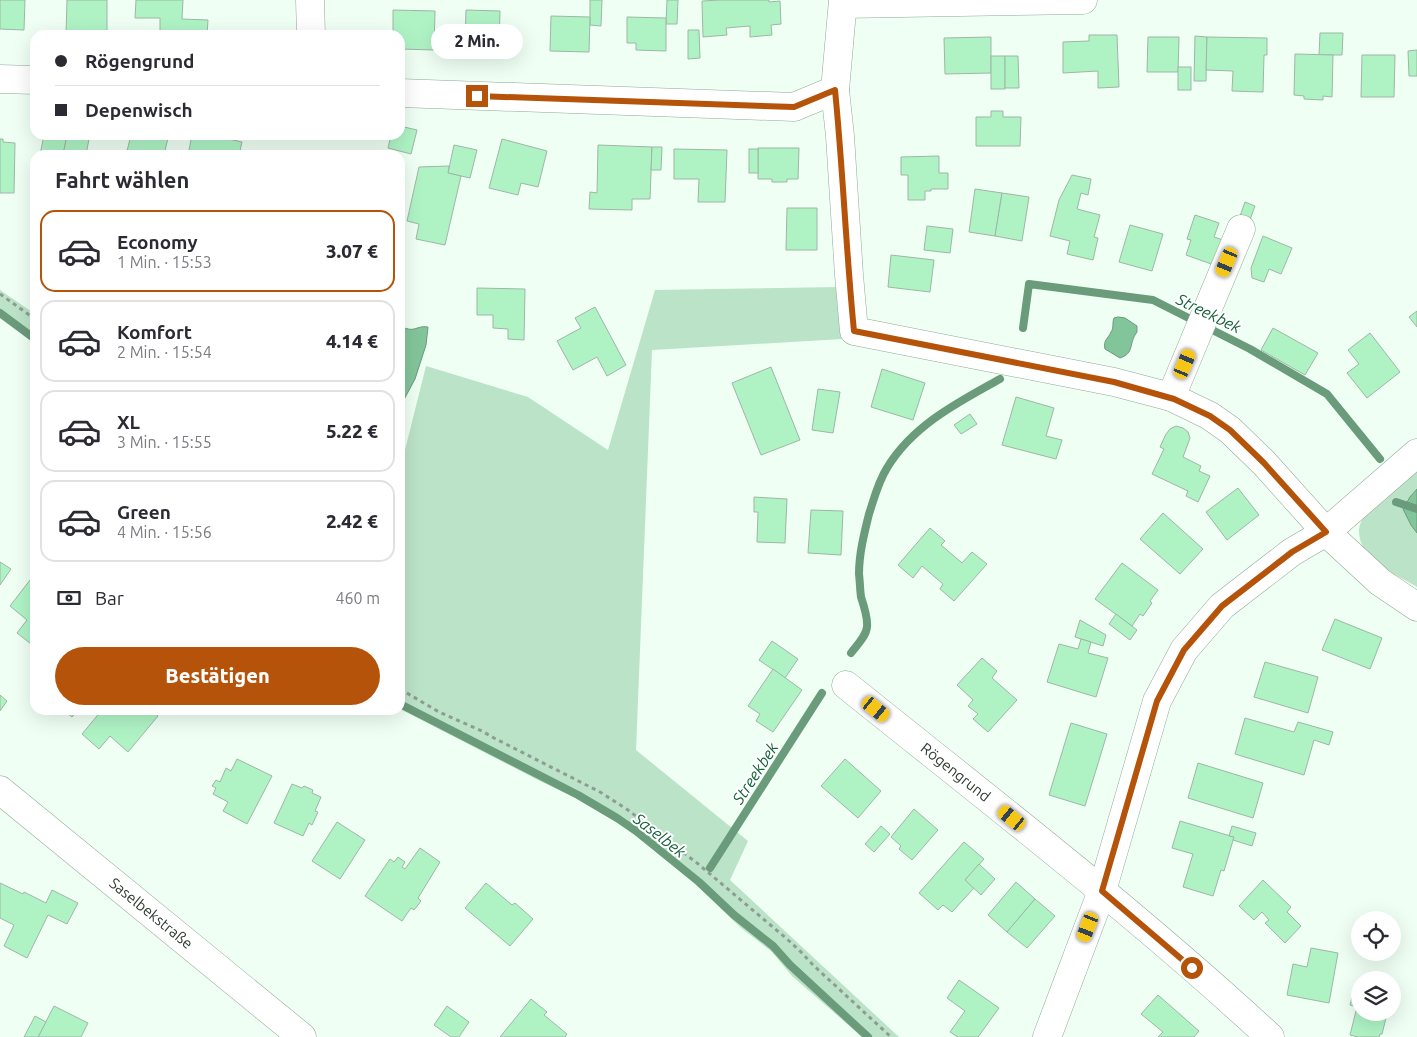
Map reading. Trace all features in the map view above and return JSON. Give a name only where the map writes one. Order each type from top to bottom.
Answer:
[{"type":"street","points":[[310,0],[311,30]]},
{"type":"street","points":[[1083,0],[843,2],[835,90],[840,136],[848,275],[854,331],[1114,382],[1171,397],[1210,416],[1230,430],[1264,463],[1326,532],[1380,582],[1417,607]]},
{"type":"street","points":[[0,79],[30,80]]},
{"type":"street","points":[[405,93],[794,107],[835,90]]},
{"type":"street","points":[[1171,397],[1241,229]]},
{"type":"street","points":[[1047,1037],[1102,891],[1157,701],[1184,650],[1222,606],[1292,552],[1326,532],[1417,454]]},
{"type":"street","name":"Rögengrund","points":[[846,685],[1102,891],[1222,993],[1270,1037]]},
{"type":"street","name":"Saselbekstraße","points":[[0,790],[302,1037]]},
{"type":"path","points":[[0,294],[30,315]]},
{"type":"path","points":[[405,692],[439,712],[482,731],[600,792],[628,810],[697,863],[787,939],[891,1037]]},
{"type":"shaded area","points":[[840,287],[842,339],[652,350],[636,750],[748,841],[730,880],[899,1037],[862,1037],[792,976],[772,952],[740,927],[700,888],[625,827],[584,802],[405,712],[405,450],[426,366],[528,397],[608,450],[655,290]]},
{"type":"shaded area","points":[[0,290],[30,311],[30,335],[0,313]]},
{"type":"shaded area","points":[[1114,318],[1125,318],[1137,326],[1137,332],[1130,351],[1120,358],[1105,349],[1105,342],[1112,330]]},
{"type":"shaded area","points":[[428,327],[426,345],[415,379],[405,398],[405,328]]},
{"type":"shaded area","points":[[1417,469],[1417,489],[1410,497],[1411,525],[1417,533],[1417,587],[1389,571],[1372,558],[1365,550],[1359,531],[1360,524],[1367,513]]},
{"type":"shaded area","points":[[1417,489],[1417,533],[1403,509]]},
{"type":"building","points":[[0,0],[25,0],[24,30],[0,29]]},
{"type":"building","points":[[67,0],[107,0],[107,30],[66,30]]},
{"type":"building","points":[[136,0],[183,0],[182,19],[208,20],[207,30],[160,30],[160,18],[135,18]]},
{"type":"building","points":[[590,0],[602,0],[601,26],[590,25]]},
{"type":"building","points":[[667,0],[678,0],[677,24],[666,24]]},
{"type":"building","points":[[702,1],[780,1],[781,24],[771,25],[772,35],[750,37],[750,26],[726,28],[727,35],[703,37]]},
{"type":"building","points":[[393,10],[435,11],[434,50],[405,49],[405,30],[393,30]]},
{"type":"building","points":[[466,10],[500,11],[499,46],[465,45]]},
{"type":"building","points":[[551,16],[590,17],[589,52],[550,51]]},
{"type":"building","points":[[627,17],[666,18],[666,51],[636,50],[636,43],[627,43]]},
{"type":"building","points":[[688,30],[699,30],[700,58],[688,59]]},
{"type":"building","points":[[1320,33],[1343,33],[1342,55],[1319,55]]},
{"type":"building","points":[[1089,35],[1117,35],[1119,87],[1098,88],[1098,71],[1063,73],[1063,42],[1089,41]]},
{"type":"building","points":[[1195,36],[1207,37],[1206,81],[1194,81]]},
{"type":"building","points":[[991,37],[991,73],[945,74],[944,38]]},
{"type":"building","points":[[1148,37],[1179,37],[1178,72],[1147,72]]},
{"type":"building","points":[[1207,37],[1267,38],[1267,55],[1264,55],[1263,92],[1232,91],[1233,71],[1206,70]]},
{"type":"building","points":[[1417,50],[1417,76],[1409,76],[1408,51]]},
{"type":"building","points":[[1295,54],[1333,55],[1332,97],[1323,96],[1323,100],[1304,99],[1304,96],[1294,95]]},
{"type":"building","points":[[1362,55],[1395,55],[1394,97],[1361,97]]},
{"type":"building","points":[[991,56],[1005,56],[1005,89],[991,89]]},
{"type":"building","points":[[1005,56],[1018,56],[1019,88],[1005,88]]},
{"type":"building","points":[[1178,67],[1191,67],[1191,90],[1178,90]]},
{"type":"building","points":[[991,111],[1003,111],[1003,117],[1021,117],[1020,146],[976,146],[976,117],[991,117]]},
{"type":"building","points":[[405,127],[417,130],[411,154],[405,152],[405,150],[388,148],[390,140],[405,140]]},
{"type":"building","points":[[0,139],[3,139],[3,142],[15,143],[14,193],[0,193]]},
{"type":"building","points":[[502,139],[547,151],[538,187],[521,183],[518,195],[489,188]]},
{"type":"building","points":[[43,140],[66,140],[64,150],[41,150]]},
{"type":"building","points":[[66,140],[89,140],[87,150],[64,150]]},
{"type":"building","points":[[130,140],[168,140],[165,150],[127,150]]},
{"type":"building","points":[[191,140],[233,140],[242,142],[240,150],[189,150]]},
{"type":"building","points":[[454,145],[477,150],[470,178],[448,173]]},
{"type":"building","points":[[598,145],[652,147],[650,199],[632,199],[632,210],[589,209],[590,192],[597,193]]},
{"type":"building","points":[[652,147],[662,147],[661,170],[651,170]]},
{"type":"building","points":[[758,148],[799,148],[798,179],[787,179],[787,182],[772,182],[772,179],[758,179]]},
{"type":"building","points":[[674,149],[727,150],[725,202],[698,202],[699,179],[674,179]]},
{"type":"building","points":[[749,149],[758,149],[758,173],[749,173]]},
{"type":"building","points":[[939,156],[939,173],[948,173],[948,189],[925,191],[925,200],[908,200],[908,175],[901,175],[901,157]]},
{"type":"building","points":[[449,166],[448,173],[461,176],[445,245],[416,239],[419,224],[407,221],[419,167]]},
{"type":"building","points":[[1072,175],[1091,179],[1088,195],[1081,193],[1077,209],[1100,215],[1094,237],[1098,238],[1093,260],[1067,254],[1070,241],[1050,236],[1059,200]]},
{"type":"building","points":[[975,189],[1002,193],[995,236],[969,232]]},
{"type":"building","points":[[1002,193],[1029,197],[1022,241],[995,236]]},
{"type":"building","points":[[1245,202],[1255,206],[1248,225],[1238,222]]},
{"type":"building","points":[[787,208],[817,208],[817,250],[786,250]]},
{"type":"building","points":[[1195,215],[1219,223],[1214,237],[1223,240],[1214,265],[1186,255],[1191,240],[1187,239]]},
{"type":"building","points":[[1130,225],[1163,234],[1152,271],[1119,262]]},
{"type":"building","points":[[927,226],[953,229],[950,253],[924,250]]},
{"type":"building","points":[[1263,236],[1292,248],[1281,274],[1269,269],[1264,282],[1252,278],[1251,268]]},
{"type":"building","points":[[891,255],[934,260],[930,292],[888,287]]},
{"type":"building","points":[[477,288],[525,289],[524,340],[508,339],[508,329],[493,328],[493,315],[477,315]]},
{"type":"building","points":[[595,307],[626,365],[607,376],[597,357],[573,370],[557,341],[581,328],[575,318]]},
{"type":"building","points":[[1417,311],[1417,327],[1409,317]]},
{"type":"building","points":[[1273,328],[1318,353],[1305,375],[1261,350]]},
{"type":"building","points":[[1370,333],[1400,372],[1367,398],[1347,373],[1359,364],[1348,350]]},
{"type":"building","points":[[771,367],[800,440],[761,455],[732,383]]},
{"type":"building","points":[[882,369],[925,383],[913,420],[871,407]]},
{"type":"building","points":[[818,389],[840,392],[833,433],[812,430]]},
{"type":"building","points":[[1016,397],[1054,408],[1046,436],[1062,440],[1056,459],[1002,445]]},
{"type":"building","points":[[970,414],[977,424],[961,434],[954,425]]},
{"type":"building","points":[[1176,426],[1188,432],[1190,438],[1183,457],[1201,466],[1199,471],[1210,476],[1198,502],[1186,496],[1188,491],[1152,474],[1164,449],[1160,447],[1166,434]]},
{"type":"building","points":[[1238,488],[1259,515],[1227,540],[1206,512]]},
{"type":"building","points":[[754,497],[787,499],[785,543],[757,542],[758,512],[754,512]]},
{"type":"building","points":[[811,510],[843,511],[841,555],[808,553]]},
{"type":"building","points":[[1163,513],[1203,549],[1180,574],[1140,539]]},
{"type":"building","points":[[930,528],[945,541],[941,545],[962,563],[972,552],[987,564],[954,601],[940,589],[943,584],[922,566],[913,578],[898,565]]},
{"type":"building","points":[[0,562],[11,569],[0,585]]},
{"type":"building","points":[[1122,563],[1158,590],[1143,616],[1140,614],[1132,626],[1095,599]]},
{"type":"building","points":[[30,580],[30,643],[17,633],[27,620],[10,606]]},
{"type":"building","points":[[1116,614],[1137,630],[1130,640],[1109,624]]},
{"type":"building","points":[[1335,619],[1382,638],[1370,669],[1322,650]]},
{"type":"building","points":[[1080,620],[1106,635],[1103,646],[1075,637]]},
{"type":"building","points":[[1081,639],[1091,642],[1088,653],[1108,658],[1096,697],[1047,682],[1059,644],[1078,649]]},
{"type":"building","points":[[772,641],[798,659],[785,678],[759,660]]},
{"type":"building","points":[[982,658],[997,671],[992,678],[1017,700],[988,732],[973,719],[978,714],[968,706],[973,700],[957,685]]},
{"type":"building","points":[[1265,662],[1318,677],[1308,713],[1254,697]]},
{"type":"building","points":[[773,669],[802,690],[773,732],[756,721],[760,714],[748,706]]},
{"type":"building","points":[[0,695],[7,701],[0,711]]},
{"type":"building","points":[[98,715],[158,716],[128,752],[110,736],[99,749],[82,734]]},
{"type":"building","points":[[1245,718],[1294,732],[1298,722],[1333,732],[1329,745],[1314,740],[1304,775],[1235,754]]},
{"type":"building","points":[[1071,723],[1107,734],[1085,806],[1049,795]]},
{"type":"building","points":[[237,759],[272,776],[247,824],[223,811],[228,802],[213,794],[216,788],[212,786],[216,780],[220,782],[226,768],[231,771]]},
{"type":"building","points":[[845,759],[881,791],[858,818],[821,786]]},
{"type":"building","points":[[1198,763],[1263,783],[1253,818],[1188,798]]},
{"type":"building","points":[[292,784],[313,790],[312,793],[321,797],[315,811],[318,812],[312,825],[309,823],[303,836],[274,823]]},
{"type":"building","points":[[914,809],[938,830],[912,860],[899,849],[901,846],[891,837]]},
{"type":"building","points":[[1180,821],[1234,837],[1224,871],[1221,870],[1213,896],[1183,887],[1193,854],[1172,848]]},
{"type":"building","points":[[337,822],[365,840],[340,879],[312,861]]},
{"type":"building","points":[[881,826],[890,834],[874,852],[865,844]]},
{"type":"building","points":[[1232,826],[1256,833],[1252,846],[1233,840],[1234,837],[1229,836]]},
{"type":"building","points":[[964,842],[984,859],[965,880],[974,888],[952,912],[943,905],[938,910],[919,893]]},
{"type":"building","points":[[420,848],[440,862],[418,898],[421,901],[414,910],[411,908],[402,921],[365,896],[390,859],[394,862],[398,857],[405,862],[402,867],[405,869]]},
{"type":"building","points":[[979,864],[995,879],[981,895],[965,880]]},
{"type":"building","points":[[1263,880],[1291,907],[1287,912],[1301,926],[1285,943],[1265,923],[1269,920],[1262,912],[1254,920],[1239,906]]},
{"type":"building","points":[[1016,882],[1035,899],[1007,932],[988,915]]},
{"type":"building","points":[[0,883],[46,903],[52,890],[78,903],[67,924],[48,915],[27,958],[4,946],[14,925],[0,918]]},
{"type":"building","points":[[486,883],[512,905],[515,903],[533,919],[510,946],[465,908]]},
{"type":"building","points":[[1035,899],[1055,916],[1027,948],[1007,932]]},
{"type":"building","points":[[1311,948],[1338,953],[1329,1003],[1287,995],[1293,964],[1307,967]]},
{"type":"building","points":[[959,980],[999,1008],[978,1037],[958,1037],[950,1032],[965,1011],[947,998]]},
{"type":"building","points":[[1158,995],[1199,1031],[1194,1037],[1158,1037],[1163,1032],[1141,1014]]},
{"type":"building","points":[[531,999],[547,1012],[544,1015],[567,1034],[565,1037],[500,1037]]},
{"type":"building","points":[[54,1006],[88,1023],[81,1037],[38,1037]]},
{"type":"building","points":[[447,1006],[469,1022],[459,1037],[451,1037],[434,1025]]},
{"type":"building","points":[[35,1016],[46,1022],[38,1037],[24,1037]]},
{"type":"building","points":[[1354,1021],[1385,1021],[1382,1034],[1379,1037],[1350,1035]]},
{"type":"waterway","name":"Streekbek","points":[[1023,328],[1029,284],[1153,300],[1250,349],[1327,394],[1380,459]]},
{"type":"waterway","name":"Saselbek","points":[[0,313],[30,335]]},
{"type":"waterway","name":"Streekbek","points":[[851,653],[863,638],[867,627],[861,594],[860,559],[869,514],[884,473],[897,453],[923,427],[952,406],[1000,379]]},
{"type":"waterway","name":"Streekbek","points":[[1396,502],[1417,509]]},
{"type":"waterway","name":"Streekbek","points":[[710,868],[822,693]]},
{"type":"waterway","name":"Saselbek","points":[[405,707],[578,795],[636,831],[773,946],[790,965],[868,1037]]},
{"type":"route","points":[[477,96],[794,107],[835,90],[840,136],[848,275],[854,331],[1114,382],[1174,399],[1210,416],[1230,430],[1264,463],[1326,532],[1292,552],[1222,606],[1184,650],[1157,701],[1102,891],[1192,968]]}]
